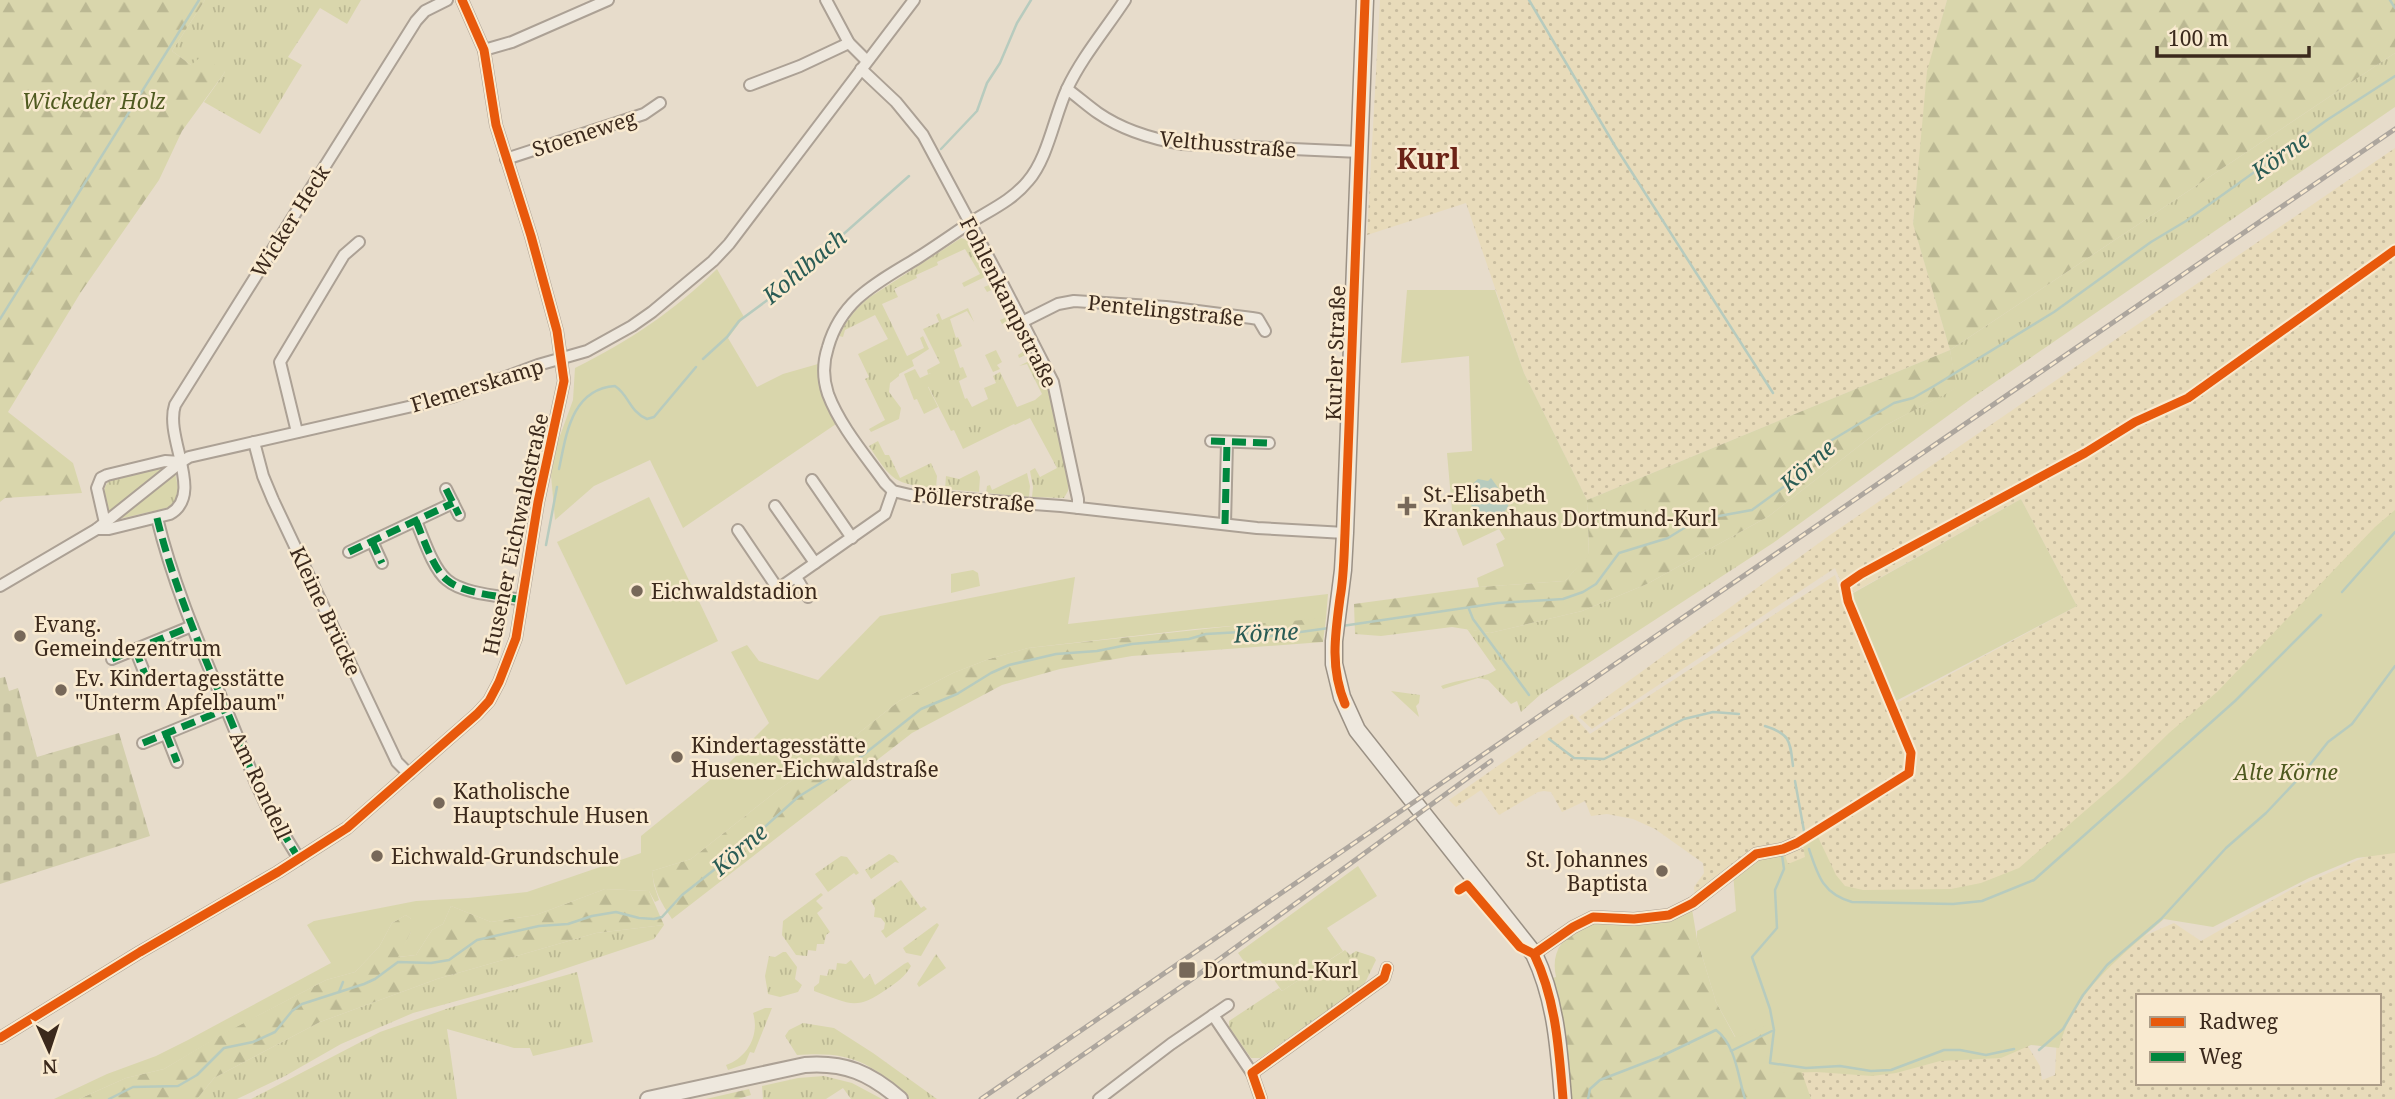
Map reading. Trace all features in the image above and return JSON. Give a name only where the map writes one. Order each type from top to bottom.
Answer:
[{"type":"main road","name":"Kurler Straße","points":[[1365,0],[1345,533],[1334,664],[1338,686],[1357,730],[1534,954],[1549,991],[1559,1048],[1563,1099]]},
{"type":"street","name":"Wicker Heck","points":[[181,462],[173,419],[176,405],[416,21],[425,11],[447,0]]},
{"type":"street","name":"Husener Eichwaldstraße","points":[[0,1038],[347,828],[477,714],[489,701],[505,669],[516,638],[549,442],[563,395],[564,382],[562,358],[535,250],[496,125],[484,50],[462,0]]},
{"type":"street","points":[[484,50],[512,42],[608,0]]},
{"type":"street","name":"Fohlenkampstraße","points":[[826,0],[864,65],[918,129],[1053,382],[1078,508]]},
{"type":"street","name":"Flemerskamp","points":[[0,586],[101,526],[181,462],[207,452],[452,397],[538,365],[587,351],[632,326],[713,261],[769,193],[914,0]]},
{"type":"street","name":"Pöllerstraße","points":[[1078,508],[910,495],[893,491],[838,416],[825,379],[826,352],[833,330],[845,309],[854,300],[1002,204],[1028,181],[1040,162],[1076,72],[1125,0]]},
{"type":"street","points":[[750,85],[849,43]]},
{"type":"street","name":"Velthusstraße","points":[[1067,89],[1117,125],[1164,141],[1360,152]]},
{"type":"street","name":"Stoeneweg","points":[[506,159],[643,114],[660,103]]},
{"type":"street","points":[[297,432],[280,362],[344,255],[359,242]]},
{"type":"street","name":"Pentelingstraße","points":[[1022,322],[1058,304],[1074,301],[1181,309],[1252,318],[1258,320],[1265,331]]},
{"type":"street","points":[[1211,441],[1269,443]]},
{"type":"street","name":"Kleine Brücke","points":[[254,442],[273,500],[397,762],[409,774]]},
{"type":"street","points":[[1225,524],[1227,442]]},
{"type":"street","name":"Flemerskamp","points":[[101,526],[97,488],[101,478],[165,461],[181,462]]},
{"type":"street","name":"Flemerskamp","points":[[101,526],[109,529],[157,518],[179,509],[186,490],[181,462]]},
{"type":"street","points":[[812,480],[852,538]]},
{"type":"street","points":[[446,489],[459,515]]},
{"type":"street","points":[[738,530],[778,589],[885,513],[893,491]]},
{"type":"street","points":[[349,552],[453,503]]},
{"type":"street","points":[[775,506],[815,563]]},
{"type":"street","points":[[1078,508],[1225,524],[1345,533]]},
{"type":"street","name":"Am Rondell","points":[[157,518],[166,554],[192,626],[226,709],[266,804],[299,859]]},
{"type":"street","points":[[416,521],[437,567],[446,580],[472,591],[522,600]]},
{"type":"street","points":[[372,541],[382,563]]},
{"type":"street","points":[[796,577],[808,597]]},
{"type":"street","points":[[112,659],[192,626]]},
{"type":"street","points":[[135,649],[147,679]]},
{"type":"street","name":"Am Rondell","points":[[143,743],[226,709]]},
{"type":"street","points":[[166,734],[177,762]]},
{"type":"street","points":[[1534,954],[1573,927],[1593,917],[1634,919],[1669,915],[1693,902],[1756,854],[1783,849],[1797,843]]},
{"type":"street","points":[[1252,1073],[1384,978],[1387,968]]},
{"type":"street","points":[[1099,1099],[1228,1005]]},
{"type":"street","points":[[1213,1015],[1252,1073],[1261,1099]]},
{"type":"street","points":[[648,1099],[805,1065],[830,1063],[857,1070],[881,1082],[900,1099]]},
{"type":"shaded area","points":[[1380,0],[1947,0],[1928,70],[1913,223],[1950,350],[1587,500],[1524,373],[1466,203],[1367,235]]},
{"type":"shaded area","points":[[2395,148],[2395,513],[2010,1017],[2040,1066],[2042,1080],[2055,1075],[2057,1034],[2088,980],[2125,944],[2174,923],[2201,941],[2292,889],[2365,857],[2395,848],[2395,1099],[1811,1099],[1797,1064],[1783,849],[1911,773],[1912,753],[1893,705],[2077,606],[2021,499],[1847,596],[1835,568],[1592,729],[1579,717],[1830,535]]},
{"type":"shaded area","points":[[1491,478],[1509,503],[1498,518],[1479,521],[1473,510],[1470,489],[1478,479],[1488,481]]},
{"type":"shaded area","points":[[1835,575],[1843,601],[1907,752],[1905,772],[1796,840],[1695,898],[1694,887],[1704,873],[1703,863],[1655,829],[1633,819],[1607,814],[1591,816],[1585,801],[1562,812],[1551,792],[1544,791],[1499,815],[1481,790],[1456,807],[1449,800],[1572,714],[1590,734]]},
{"type":"green space","name":"Wickeder Holz","points":[[0,0],[205,0],[172,51],[191,65],[202,56],[225,72],[182,131],[159,180],[81,292],[8,412],[73,463],[82,493],[5,498],[0,502]]},
{"type":"green space","points":[[205,0],[361,0],[347,24],[320,8],[288,57],[302,65],[260,134],[204,102],[225,72],[191,65],[172,51]]},
{"type":"green space","points":[[1947,0],[2395,0],[2395,53],[1950,350],[1913,224],[1927,71]]},
{"type":"green space","points":[[2395,53],[2395,107],[1975,396],[1773,543],[1541,694],[1521,712],[1517,701],[1511,704],[1488,680],[1478,678],[1443,689],[1441,686],[1496,670],[1467,629],[1490,633],[1582,611],[1647,584],[1769,516],[1886,425],[1956,388],[1950,350]]},
{"type":"green space","points":[[961,238],[971,241],[989,275],[964,287],[962,283],[980,274],[965,249],[937,262],[938,265],[894,289],[898,297],[882,304],[907,356],[924,348],[920,338],[923,336],[929,349],[912,360],[914,366],[899,374],[890,383],[889,392],[901,408],[899,419],[871,432],[869,429],[885,420],[865,379],[869,377],[858,354],[888,339],[875,315],[845,330],[843,337],[839,336],[851,316],[867,299]]},
{"type":"green space","points":[[717,269],[744,317],[728,338],[757,387],[783,374],[818,364],[820,389],[836,424],[683,528],[650,460],[594,486],[555,520],[551,475],[557,444],[573,400],[575,368],[650,324],[684,299]]},
{"type":"green space","points":[[994,283],[1030,353],[1019,358],[1018,355],[1024,351],[1009,321],[1002,324],[1000,320],[1007,317],[994,289],[987,292],[984,287]]},
{"type":"green space","points":[[1407,290],[1495,290],[1524,373],[1587,500],[1589,555],[1565,581],[1479,587],[1477,578],[1504,566],[1496,544],[1505,539],[1499,529],[1463,546],[1453,521],[1447,453],[1472,451],[1469,356],[1401,363]]},
{"type":"green space","points":[[968,308],[974,322],[967,311],[950,319],[956,338],[958,337],[962,346],[954,350],[960,368],[963,367],[967,377],[959,381],[965,399],[967,398],[972,407],[988,399],[984,388],[996,383],[993,376],[1000,372],[1017,407],[1035,400],[1042,394],[1027,364],[1019,366],[1033,359],[1043,378],[1046,377],[1050,390],[1069,481],[1064,498],[1032,497],[1030,471],[1035,468],[1040,477],[1057,468],[1030,418],[963,449],[928,386],[931,373],[928,374],[927,370],[940,363],[923,329],[939,322],[936,315],[939,313],[942,320]]},
{"type":"green space","points":[[996,350],[1002,362],[997,365],[1000,369],[993,372],[985,355]]},
{"type":"green space","points":[[1950,350],[1957,388],[1886,425],[1769,516],[1647,584],[1582,611],[1490,633],[1452,627],[1381,636],[1355,634],[1354,604],[1479,587],[1565,581],[1589,554],[1587,500]]},
{"type":"green space","points":[[915,369],[920,378],[931,373],[936,383],[928,387],[938,407],[924,414],[917,399],[914,400],[904,374]]},
{"type":"green space","points":[[878,441],[885,455],[889,455],[900,478],[931,463],[937,476],[936,488],[911,485],[895,479],[869,446]]},
{"type":"green space","points":[[163,468],[109,513],[104,491],[107,483]]},
{"type":"green space","points":[[977,470],[980,477],[979,492],[945,489],[946,476],[959,479]]},
{"type":"green space","points":[[175,473],[180,496],[171,507],[119,519]]},
{"type":"green space","points":[[1027,473],[1029,497],[986,493],[987,486],[990,485],[992,490]]},
{"type":"green space","name":"Eichwaldstadion","points":[[649,497],[718,641],[626,685],[557,542]]},
{"type":"green space","points":[[2021,499],[2077,606],[1892,703],[1848,596]]},
{"type":"green space","name":"Alte Körne","points":[[2395,510],[2395,853],[2357,858],[2309,878],[2213,927],[2164,919],[2116,961],[2087,992],[2066,1028],[2059,1048],[2031,1045],[2001,1058],[1940,1061],[1896,1073],[1872,1076],[1817,1072],[1777,1073],[1771,1070],[1766,1058],[1769,1048],[1766,1025],[1736,1038],[1716,1002],[1697,939],[1697,931],[1736,911],[1733,872],[1756,854],[1783,849],[1788,864],[1805,857],[1803,846],[1818,837],[1836,875],[1845,886],[1863,890],[1951,889],[1981,883],[2019,868],[2217,692],[2375,527]]},
{"type":"green space","points":[[973,570],[978,573],[980,586],[951,593],[951,574]]},
{"type":"green space","points":[[1075,577],[1068,624],[1328,594],[1326,618],[1195,629],[1028,648],[989,659],[953,673],[899,701],[845,744],[778,790],[691,859],[652,871],[659,900],[655,902],[649,891],[605,889],[536,915],[491,922],[451,906],[443,924],[432,930],[416,955],[398,957],[411,932],[411,919],[406,915],[392,923],[379,947],[355,972],[326,980],[225,1033],[164,1069],[126,1078],[79,1099],[54,1099],[107,1074],[156,1056],[331,963],[307,925],[314,921],[416,901],[527,892],[641,853],[641,836],[721,771],[769,723],[731,652],[747,645],[759,661],[818,680],[880,616]]},
{"type":"green space","points":[[1326,618],[1323,642],[1132,656],[1060,669],[1002,685],[912,733],[672,919],[654,884],[652,871],[691,859],[778,790],[845,744],[899,701],[953,673],[1028,648]]},
{"type":"green space","points":[[5,677],[9,691],[18,688],[37,757],[119,733],[150,836],[0,884],[0,678]]},
{"type":"green space","points":[[1391,691],[1420,695],[1416,706],[1419,717]]},
{"type":"green space","points":[[889,854],[899,863],[895,862],[871,879],[865,870]]},
{"type":"green space","points":[[841,856],[847,857],[859,873],[854,873],[828,892],[815,874]]},
{"type":"green space","points":[[1358,866],[1377,896],[1327,928],[1343,951],[1282,991],[1260,960],[1246,964],[1238,953]]},
{"type":"green space","points":[[901,880],[921,908],[924,906],[927,909],[886,938],[881,931],[885,923],[881,918],[874,917],[875,908],[871,901]]},
{"type":"green space","points":[[605,889],[649,891],[664,925],[596,933],[437,979],[320,1022],[214,1078],[197,1099],[79,1099],[126,1078],[164,1069],[224,1033],[326,980],[355,972],[379,947],[392,923],[406,915],[411,919],[411,932],[399,957],[416,955],[432,930],[443,924],[451,906],[491,922],[536,915]]},
{"type":"green space","points":[[821,893],[823,895],[816,901],[823,908],[817,913],[830,932],[826,935],[824,944],[817,944],[816,951],[808,950],[807,956],[796,955],[782,935],[783,921]]},
{"type":"green space","points":[[1692,909],[1697,939],[1716,1002],[1735,1037],[1783,1017],[1811,1099],[1569,1099],[1562,1017],[1553,978],[1556,977],[1555,961],[1559,948],[1574,932],[1596,921],[1649,924]]},
{"type":"green space","points":[[937,923],[939,925],[921,956],[906,953],[903,948]]},
{"type":"green space","points":[[664,925],[654,939],[525,982],[413,1013],[341,1044],[285,1076],[237,1099],[197,1099],[214,1078],[320,1022],[437,979],[596,933]]},
{"type":"green space","points":[[1345,950],[1350,955],[1356,951],[1376,960],[1364,985],[1260,1058],[1251,1058],[1229,1027],[1229,1021]]},
{"type":"green space","points":[[786,952],[797,967],[795,979],[802,985],[798,992],[780,997],[768,994],[765,976],[769,956],[775,957]]},
{"type":"green space","points":[[936,954],[946,968],[919,987],[917,984]]},
{"type":"green space","points":[[851,960],[864,979],[870,974],[875,985],[904,964],[908,962],[911,966],[894,984],[867,1001],[844,1002],[814,991],[820,975],[827,976],[829,969],[836,970],[837,963],[846,964]]},
{"type":"green space","points":[[577,972],[593,1042],[533,1056],[530,1048],[514,1048],[447,1029],[457,1099],[251,1099],[380,1032],[449,1008]]},
{"type":"green space","points":[[772,1008],[754,1053],[750,1052],[745,1064],[728,1070],[726,1065],[740,1057],[750,1045],[755,1029],[753,1013]]},
{"type":"green space","points":[[803,1023],[834,1028],[937,1099],[910,1099],[871,1068],[846,1057],[797,1055],[785,1036],[789,1030]]},
{"type":"green space","points":[[824,1076],[852,1083],[882,1099],[851,1099],[843,1088],[826,1099],[763,1099],[762,1086],[798,1078]]},
{"type":"green space","points":[[749,1089],[751,1095],[738,1099],[706,1099]]},
{"type":"waterway","points":[[0,319],[199,0]]},
{"type":"waterway","name":"Kohlbach","points":[[941,149],[977,111],[987,83],[1000,63],[1017,23],[1031,0]]},
{"type":"waterway","points":[[1529,0],[1615,146],[1773,393]]},
{"type":"waterway","points":[[2390,0],[2395,8]]},
{"type":"waterway","name":"Körne","points":[[1342,626],[1498,603],[1563,599],[1596,584],[1619,553],[1668,538],[1697,520],[1752,510],[1797,477],[1832,440],[1894,403],[1913,398],[1934,386],[2054,312],[2327,120],[2395,76]]},
{"type":"waterway","name":"Kohlbach","points":[[703,359],[727,337],[739,321],[777,293],[909,176]]},
{"type":"waterway","name":"Kohlbach","points":[[559,469],[573,416],[589,396],[600,389],[615,386],[636,412],[647,419],[654,417],[696,367]]},
{"type":"waterway","name":"Kohlbach","points":[[546,545],[557,487]]},
{"type":"waterway","name":"Alte Körne","points":[[2342,592],[2395,532]]},
{"type":"waterway","name":"Alte Körne","points":[[1469,609],[1473,619],[1529,695]]},
{"type":"waterway","name":"Alte Körne","points":[[1809,849],[1823,883],[1834,894],[1852,902],[1953,904],[1982,901],[2034,880],[2235,701],[2321,615]]},
{"type":"waterway","name":"Körne","points":[[109,1099],[133,1087],[178,1086],[197,1075],[224,1048],[253,1042],[275,1032],[292,1011],[302,1004],[364,984],[398,962],[431,963],[449,960],[477,940],[539,926],[568,924],[592,916],[616,912],[639,918],[662,917],[682,895],[738,851],[798,797],[853,763],[921,709],[957,694],[1009,665],[1056,654],[1189,639],[1206,634],[1241,632],[1264,637],[1329,628]]},
{"type":"waterway","points":[[2039,1050],[2063,1029],[2083,995],[2107,965],[2161,919],[2226,848],[2266,813],[2301,776],[2328,742],[2352,724],[2395,666]]},
{"type":"waterway","name":"Alte Körne","points":[[1549,739],[1574,758],[1604,759],[1684,719],[1713,712],[1739,714]]},
{"type":"waterway","name":"Alte Körne","points":[[1765,726],[1780,732],[1788,740],[1793,766]]},
{"type":"waterway","name":"Alte Körne","points":[[1795,781],[1804,831]]},
{"type":"waterway","points":[[1782,855],[1784,869],[1775,890],[1777,928],[1752,957],[1770,1009],[1774,1030],[1770,1063],[1806,1068],[1840,1066],[1871,1071],[1891,1070],[1944,1050],[1986,1055],[2014,1049]]},
{"type":"waterway","name":"Kohlbach","points":[[339,992],[343,982]]},
{"type":"waterway","points":[[1588,1099],[1590,1089],[1600,1080],[1662,1056],[1716,1030],[1723,1036],[1732,1053],[1745,1099]]},
{"type":"waterway","points":[[1731,1051],[1772,1031]]},
{"type":"railway","points":[[981,1099],[2395,129]]},
{"type":"railway","points":[[1019,1099],[1188,982],[1491,761]]},
{"type":"marked path","points":[[1211,441],[1269,443]]},
{"type":"marked path","points":[[1225,524],[1227,442]]},
{"type":"marked path","points":[[446,489],[459,515]]},
{"type":"marked path","points":[[349,552],[453,503]]},
{"type":"marked path","points":[[157,518],[189,618],[255,781],[266,805],[299,859]]},
{"type":"marked path","points":[[416,521],[433,561],[447,580],[472,591],[522,600]]},
{"type":"marked path","points":[[372,541],[382,563]]},
{"type":"marked path","points":[[112,659],[192,626]]},
{"type":"marked path","points":[[135,649],[147,679]]},
{"type":"marked path","points":[[143,743],[226,709]]},
{"type":"marked path","points":[[166,734],[177,762]]},
{"type":"cycle path","points":[[0,1038],[347,828],[477,714],[489,701],[499,682],[516,638],[538,502],[564,381],[557,331],[496,125],[484,50],[462,0]]},
{"type":"cycle path","points":[[1345,704],[1337,677],[1335,651],[1344,557],[1365,0]]},
{"type":"cycle path","points":[[1534,954],[1573,927],[1593,917],[1634,919],[1669,915],[1693,903],[1756,854],[1783,849],[1797,843],[1909,773],[1911,753],[1848,601],[1845,585],[2085,453],[2135,422],[2188,398],[2395,250]]},
{"type":"cycle path","points":[[1459,890],[1467,885],[1520,947],[1534,954]]},
{"type":"cycle path","points":[[1534,954],[1552,1007],[1563,1099]]},
{"type":"cycle path","points":[[1261,1099],[1252,1073],[1384,978],[1387,968]]},
{"type":"place","name":"St.-Elisabeth Krankenhaus Dortmund-Kurl","points":[[1407,506]]},
{"type":"place","name":"Eichwaldstadion","points":[[637,591]]},
{"type":"place","name":"Evang. Gemeindezentrum","points":[[20,636]]},
{"type":"place","name":"Ev. Kindertagesstätte \"Unterm Apfelbaum\"","points":[[61,690]]},
{"type":"place","name":"Kindertagesstätte Husener-Eichwaldstraße","points":[[677,757]]},
{"type":"place","name":"Katholische Hauptschule Husen","points":[[439,803]]},
{"type":"place","name":"Eichwald-Grundschule","points":[[377,856]]},
{"type":"place","name":"St. Johannes Baptista","points":[[1662,871]]},
{"type":"place","name":"Dortmund-Kurl","points":[[1187,970]]},
{"type":"district","name":"Kurl","points":[[1428,158]]}]
